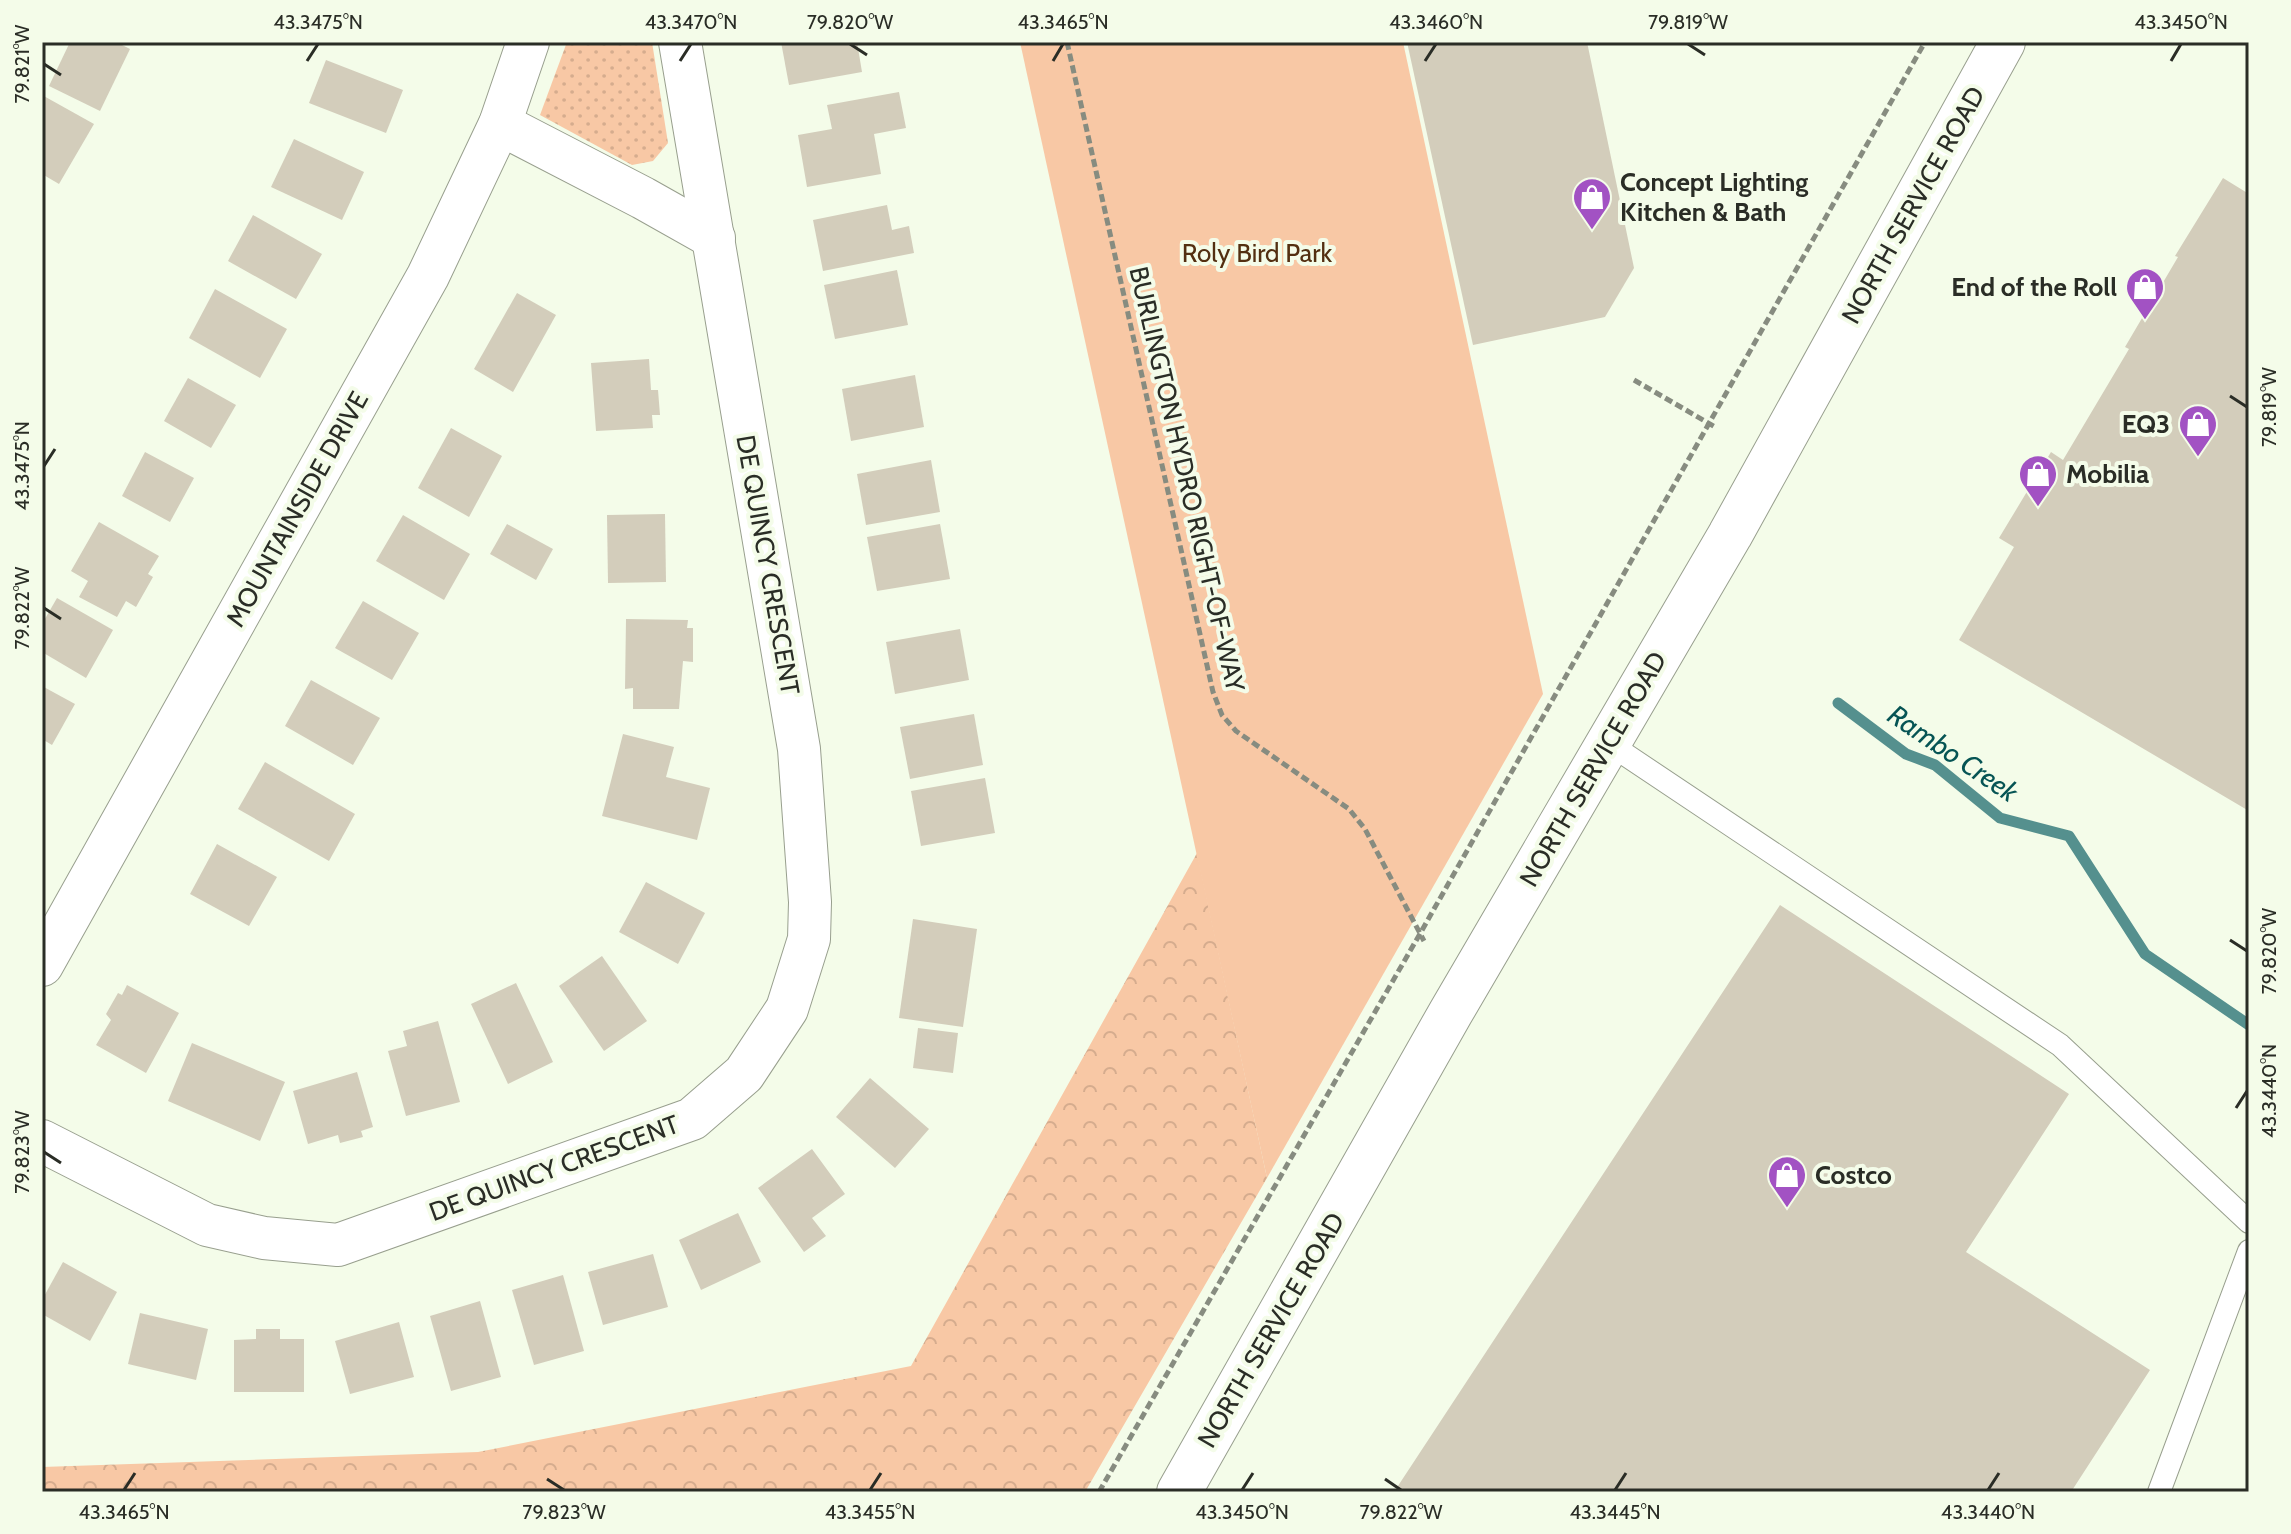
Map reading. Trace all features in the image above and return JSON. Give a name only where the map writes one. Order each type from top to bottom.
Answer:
[{"type":"street","name":"MOUNTAINSIDE DRIVE","points":[[42,965],[428,276],[500,124],[528,42]]},
{"type":"street","name":"DE QUINCY CRESCENT","points":[[42,1141],[207,1225],[264,1238],[338,1245],[692,1119],[744,1074],[787,1009],[809,939],[810,902],[799,749],[680,42]]},
{"type":"street","name":"NORTH SERVICE ROAD","points":[[1179,1492],[1451,1012],[1738,521],[2003,42]]},
{"type":"street","points":[[500,124],[714,238]]},
{"type":"lane","points":[[1608,743],[2060,1045],[2249,1222]]},
{"type":"lane","points":[[2159,1492],[2249,1251]]},
{"type":"path","name":"BURLINGTON HYDRO RIGHT-OF-WAY","points":[[1067,42],[1213,692],[1222,715],[1236,731],[1349,809],[1365,829],[1424,941]]},
{"type":"path","points":[[1099,1492],[1421,932],[1925,42]]},
{"type":"path","points":[[1634,380],[1717,428]]},
{"type":"green space","points":[[567,42],[652,42],[668,143],[653,161],[632,165],[540,115]]},
{"type":"green space","name":"Roly Bird Park","points":[[1020,42],[1403,42],[1543,694],[1267,1178]]},
{"type":"green space","points":[[1197,853],[1267,1178],[1085,1492],[49,1492],[42,1488],[42,1467],[478,1452],[911,1366]]},
{"type":"building","points":[[70,42],[116,42],[130,49],[100,111],[49,86]]},
{"type":"building","points":[[781,42],[857,42],[862,72],[789,85]]},
{"type":"building","points":[[1407,42],[1587,42],[1634,268],[1605,317],[1473,345]]},
{"type":"building","points":[[326,60],[403,90],[386,133],[309,103]]},
{"type":"building","points":[[899,92],[906,128],[874,134],[881,174],[807,187],[798,135],[832,129],[827,105]]},
{"type":"building","points":[[42,95],[94,124],[59,184],[42,174]]},
{"type":"building","points":[[294,139],[364,172],[342,220],[271,187]]},
{"type":"building","points":[[2223,178],[2249,194],[2249,811],[1959,640],[2014,547],[1999,538],[2051,452],[2063,460],[2129,349],[2125,347],[2178,257],[2175,256]]},
{"type":"building","points":[[887,205],[892,230],[909,226],[914,253],[823,271],[813,220]]},
{"type":"building","points":[[253,215],[322,254],[296,299],[228,261]]},
{"type":"building","points":[[897,270],[908,325],[835,339],[824,285]]},
{"type":"building","points":[[215,289],[287,329],[260,378],[189,338]]},
{"type":"building","points":[[517,293],[556,315],[513,392],[474,369]]},
{"type":"building","points":[[649,359],[651,390],[658,390],[660,415],[652,415],[653,428],[596,431],[591,363]]},
{"type":"building","points":[[915,375],[924,427],[851,441],[842,389]]},
{"type":"building","points":[[188,378],[236,405],[211,448],[164,421]]},
{"type":"building","points":[[451,428],[502,456],[469,517],[418,488]]},
{"type":"building","points":[[145,452],[194,478],[170,522],[122,496]]},
{"type":"building","points":[[931,460],[940,512],[866,525],[857,474]]},
{"type":"building","points":[[665,514],[666,582],[608,583],[607,515]]},
{"type":"building","points":[[403,515],[470,554],[444,600],[376,561]]},
{"type":"building","points":[[99,522],[159,556],[148,574],[153,577],[136,607],[126,601],[117,617],[79,597],[88,581],[71,571]]},
{"type":"building","points":[[507,524],[553,549],[536,580],[490,554]]},
{"type":"building","points":[[940,524],[950,579],[877,591],[867,537]]},
{"type":"building","points":[[57,598],[113,630],[86,678],[42,652],[42,624]]},
{"type":"building","points":[[363,601],[419,633],[392,680],[335,648]]},
{"type":"building","points":[[626,619],[688,620],[687,628],[693,628],[693,662],[683,661],[679,709],[633,709],[633,688],[625,689]]},
{"type":"building","points":[[960,629],[969,680],[895,694],[886,642]]},
{"type":"building","points":[[311,680],[380,718],[353,765],[285,726]]},
{"type":"building","points":[[42,686],[75,704],[52,745],[42,739]]},
{"type":"building","points":[[974,714],[983,765],[910,779],[900,727]]},
{"type":"building","points":[[623,734],[674,747],[666,777],[710,788],[697,840],[602,816]]},
{"type":"building","points":[[265,762],[355,814],[329,861],[238,809]]},
{"type":"building","points":[[985,778],[995,833],[921,846],[911,791]]},
{"type":"building","points":[[217,844],[277,877],[249,926],[190,894]]},
{"type":"building","points":[[646,882],[705,913],[678,964],[619,932]]},
{"type":"building","name":"Costco","points":[[1780,905],[2069,1094],[1966,1252],[2150,1370],[2071,1492],[1394,1492]]},
{"type":"building","points":[[913,919],[977,929],[963,1027],[899,1018]]},
{"type":"building","points":[[602,956],[647,1021],[604,1051],[559,986]]},
{"type":"building","points":[[516,983],[553,1062],[508,1084],[471,1004]]},
{"type":"building","points":[[127,985],[179,1013],[146,1073],[96,1045],[111,1020],[106,1014],[118,993],[122,995]]},
{"type":"building","points":[[438,1021],[460,1102],[406,1116],[388,1051],[407,1046],[403,1031]]},
{"type":"building","points":[[918,1028],[958,1033],[953,1073],[913,1068]]},
{"type":"building","points":[[192,1043],[285,1082],[260,1141],[168,1101]]},
{"type":"building","points":[[357,1072],[373,1127],[361,1131],[363,1137],[340,1143],[338,1135],[308,1144],[293,1091]]},
{"type":"building","points":[[870,1078],[929,1129],[895,1168],[836,1117]]},
{"type":"building","points":[[812,1149],[845,1194],[812,1218],[826,1236],[804,1252],[758,1188]]},
{"type":"building","points":[[738,1213],[761,1262],[701,1290],[679,1240]]},
{"type":"building","points":[[653,1254],[668,1307],[603,1325],[588,1272]]},
{"type":"building","points":[[63,1262],[117,1292],[90,1341],[42,1314],[42,1300]]},
{"type":"building","points":[[563,1275],[584,1351],[534,1365],[512,1290]]},
{"type":"building","points":[[480,1301],[501,1377],[451,1391],[430,1316]]},
{"type":"building","points":[[140,1313],[208,1329],[196,1380],[128,1364]]},
{"type":"building","points":[[399,1322],[414,1377],[350,1394],[335,1341]]},
{"type":"building","points":[[256,1329],[280,1329],[280,1339],[304,1339],[304,1392],[234,1392],[234,1340],[256,1339]]},
{"type":"waterway","name":"Rambo Creek","points":[[1838,703],[1906,754],[1935,765],[2000,818],[2069,836],[2145,954],[2249,1025]]},
{"type":"place","name":"Concept Lighting Kitchen & Bath","points":[[1592,231]]},
{"type":"place","name":"End of the Roll","points":[[2145,321]]},
{"type":"place","name":"EQ3","points":[[2198,458]]},
{"type":"place","name":"Mobilia","points":[[2038,508]]},
{"type":"place","name":"Costco","points":[[1787,1209]]}]
